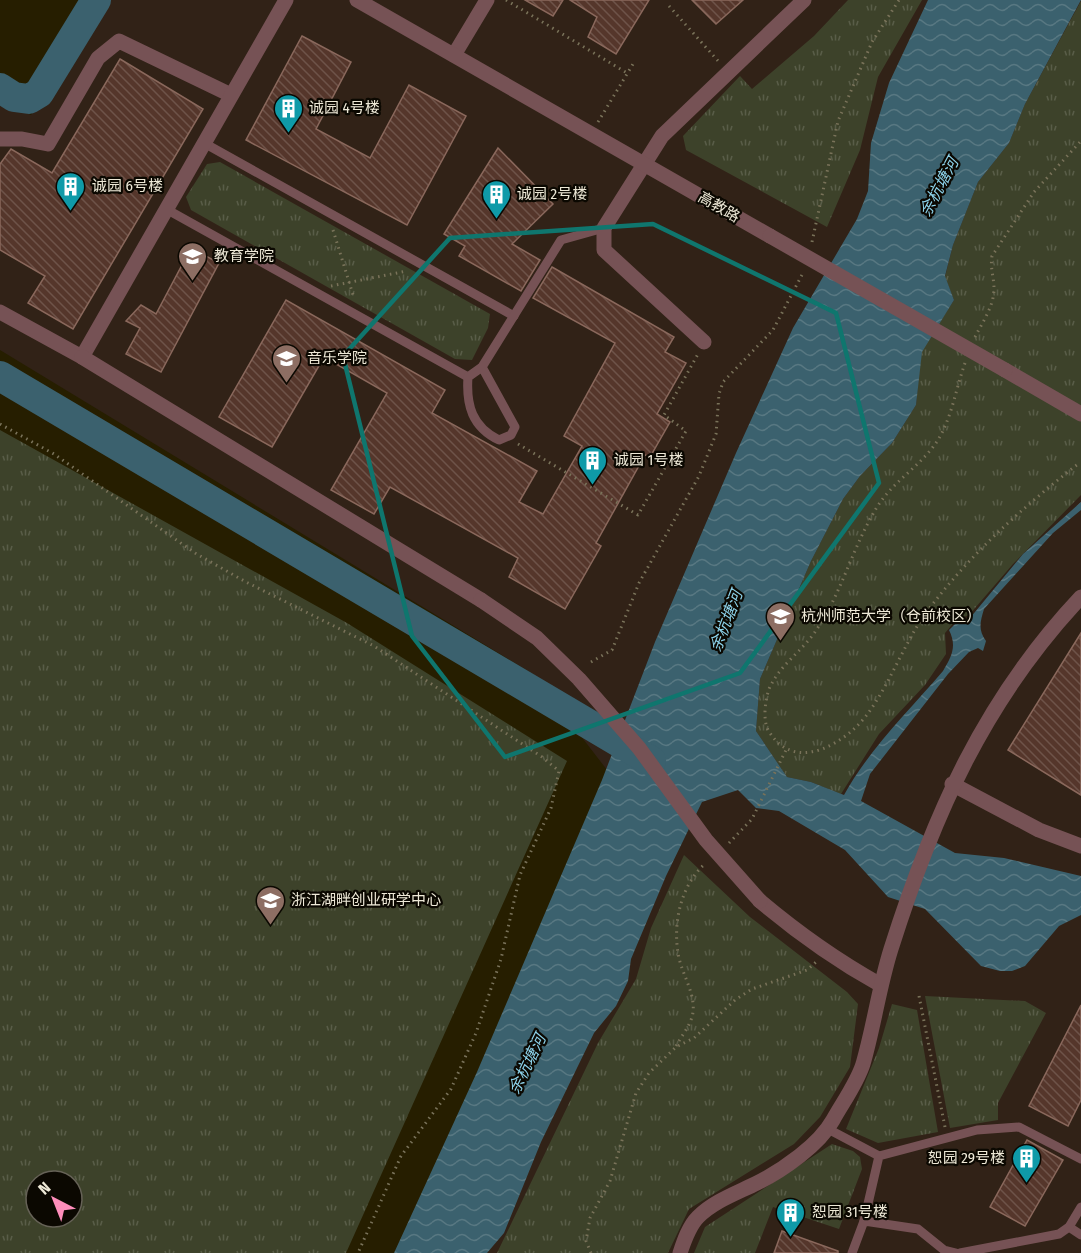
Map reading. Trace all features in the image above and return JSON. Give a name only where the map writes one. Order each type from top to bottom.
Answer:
[{"type":"street","points":[[82,357],[286,0]]},
{"type":"street","name":"高教路","points":[[357,0],[1081,414]]},
{"type":"street","points":[[454,55],[487,0]]},
{"type":"street","points":[[704,342],[604,250],[604,228],[662,136],[804,0]]},
{"type":"street","points":[[0,139],[22,139],[48,144],[98,58],[120,41],[231,95]]},
{"type":"street","points":[[0,312],[82,357],[481,600],[537,638],[579,678],[639,748],[706,840],[760,901],[826,953],[879,984]]},
{"type":"street","points":[[680,1253],[686,1236],[697,1217],[721,1200],[760,1181],[797,1156],[828,1129],[863,1065],[879,984],[952,784],[998,701],[1058,621],[1081,597]]},
{"type":"street","points":[[952,784],[1039,830],[1081,846]]},
{"type":"lane","points":[[204,143],[514,316]]},
{"type":"lane","points":[[166,209],[468,377]]},
{"type":"lane","points":[[482,367],[515,427],[511,435],[499,440],[488,435],[472,417],[466,398],[468,377],[482,367],[561,240],[604,228]]},
{"type":"lane","points":[[828,1129],[879,1156],[977,1130],[1019,1127],[1081,1159]]},
{"type":"lane","points":[[852,1253],[864,1221],[879,1156]]},
{"type":"lane","points":[[864,1221],[918,1229],[944,1251],[958,1253],[1059,1234],[1069,1227],[1081,1207]]},
{"type":"lane","points":[[1069,1227],[1081,1235]]},
{"type":"path","points":[[810,252],[838,121],[873,42],[899,0]]},
{"type":"path","points":[[509,1],[627,73]]},
{"type":"path","points":[[669,6],[728,72]]},
{"type":"path","points":[[591,134],[633,64]]},
{"type":"path","points":[[974,340],[991,305],[994,289],[990,268],[992,256],[1034,192],[1081,141]]},
{"type":"path","points":[[327,212],[360,317]]},
{"type":"path","points":[[591,662],[612,650],[639,583],[710,452],[716,434],[719,394],[723,382],[773,330],[803,274],[806,263]]},
{"type":"path","points":[[311,290],[427,267]]},
{"type":"path","points":[[511,435],[522,448],[638,515],[686,431],[664,415],[704,342]]},
{"type":"path","points":[[966,359],[942,434],[933,448],[896,482],[878,506],[859,539],[816,631],[777,673],[768,691],[765,719],[768,732],[786,749],[794,753],[814,752],[830,746],[855,729],[869,712],[910,638],[943,591],[1011,520],[1078,464]]},
{"type":"path","points":[[0,424],[54,454],[195,553],[397,660],[542,757],[559,771],[551,808],[520,875],[501,958],[476,1033],[451,1089],[401,1156],[358,1253]]},
{"type":"path","points":[[727,845],[752,819],[786,749]]},
{"type":"path","points":[[675,1048],[692,1016],[691,995],[678,953],[678,914],[690,882],[710,859]]},
{"type":"path","points":[[591,1253],[586,1241],[590,1218],[610,1181],[636,1093],[649,1073],[675,1048],[693,1038],[735,1000],[752,989],[807,970],[826,953]]},
{"type":"path","points":[[919,996],[947,1138]]},
{"type":"highlighted area","points":[[653,224],[836,313],[879,483],[740,673],[505,757],[412,636],[343,356],[450,238]]},
{"type":"shaded area","name":"杭州师范大学（仓前校区）","points":[[106,0],[1081,0],[1081,1253],[478,1253],[658,836],[533,674],[0,350],[0,101],[31,115]]},
{"type":"green space","points":[[848,0],[922,0],[878,77],[860,150],[827,227],[686,150],[683,136],[740,76],[752,89],[814,36]]},
{"type":"green space","points":[[1081,1],[1081,495],[1013,564],[969,615],[956,620],[945,633],[946,654],[925,685],[879,734],[841,794],[811,782],[787,777],[756,731],[760,679],[811,561],[843,499],[860,476],[892,443],[916,405],[921,352],[954,300],[945,277],[953,245],[978,182],[1009,143],[1025,104]]},
{"type":"green space","points":[[220,162],[490,314],[488,328],[472,360],[455,359],[191,210],[186,197],[207,164]]},
{"type":"green space","name":"浙江湖畔创业研学中心","points":[[0,430],[347,623],[567,761],[346,1253],[0,1253]]},
{"type":"green space","points":[[684,855],[750,917],[847,992],[858,1004],[850,1067],[820,1117],[794,1144],[689,1209],[668,1253],[497,1253],[598,1043],[636,979],[651,928]]},
{"type":"green space","points":[[925,996],[1025,1001],[1046,1013],[998,1103],[998,1120],[950,1128]]},
{"type":"green space","points":[[892,1004],[917,1010],[938,1132],[878,1143],[846,1129],[879,1048]]},
{"type":"green space","points":[[832,1144],[853,1151],[860,1157],[862,1169],[839,1229],[773,1207],[755,1253],[694,1253],[705,1227]]},
{"type":"water","name":"余杭塘河","points":[[928,0],[1081,0],[1025,104],[1009,143],[978,182],[953,245],[945,276],[954,300],[922,352],[916,405],[892,443],[860,476],[843,499],[811,561],[760,679],[756,731],[787,777],[811,782],[844,795],[890,730],[943,671],[949,661],[953,646],[949,630],[956,623],[970,618],[1023,554],[1081,502],[1081,510],[1053,533],[984,609],[980,626],[986,641],[983,651],[978,648],[969,652],[948,674],[870,774],[861,801],[955,853],[1004,858],[1081,876],[1081,915],[1059,926],[1025,966],[1012,971],[1000,971],[981,966],[925,909],[888,897],[845,850],[779,811],[756,808],[738,790],[702,802],[666,876],[631,959],[628,981],[616,1006],[594,1033],[541,1142],[504,1233],[487,1253],[394,1253],[477,1072],[602,780],[655,642],[736,453],[793,328],[857,219],[868,191],[871,143],[889,83]]},
{"type":"building","points":[[525,0],[563,0],[553,16]]},
{"type":"building","points":[[570,0],[649,0],[616,54],[588,37],[597,17]]},
{"type":"building","points":[[692,0],[743,0],[716,24]]},
{"type":"building","name":"诚园 4号楼","points":[[302,36],[351,62],[316,129],[370,158],[409,85],[466,116],[407,225],[246,140]]},
{"type":"building","name":"诚园 6号楼","points":[[120,59],[203,109],[73,329],[28,303],[45,276],[0,250],[0,164],[11,149],[52,173]]},
{"type":"building","name":"诚园 2号楼","points":[[498,148],[553,204],[512,244],[540,260],[521,291],[459,256],[465,246],[444,234]]},
{"type":"building","points":[[191,248],[219,263],[161,372],[126,354],[140,328],[126,321],[141,305],[156,314]]},
{"type":"building","points":[[552,267],[674,337],[665,352],[686,363],[657,414],[670,422],[650,457],[645,455],[596,543],[601,546],[565,609],[509,577],[518,558],[390,487],[374,514],[331,490],[387,393],[324,357],[272,447],[219,417],[286,300],[445,390],[432,413],[537,471],[519,502],[543,514],[582,446],[564,436],[615,343],[533,298]]},
{"type":"building","points":[[1081,633],[1081,795],[1008,750]]},
{"type":"building","points":[[1081,1005],[1081,1100],[1068,1126],[1029,1106]]},
{"type":"building","name":"恕园 29号楼","points":[[1027,1140],[1063,1160],[1025,1226],[990,1207]]},
{"type":"building","name":"恕园 31号楼","points":[[782,1231],[838,1251],[838,1253],[774,1253]]},
{"type":"waterway","points":[[0,88],[14,97],[29,99],[39,93],[96,0]]},
{"type":"waterway","points":[[0,376],[651,761]]},
{"type":"place","name":"诚园 4号楼","points":[[288,134]]},
{"type":"place","name":"诚园 6号楼","points":[[71,212]]},
{"type":"place","name":"诚园 2号楼","points":[[496,220]]},
{"type":"place","name":"教育学院","points":[[193,282]]},
{"type":"place","name":"音乐学院","points":[[286,384]]},
{"type":"place","name":"诚园 1号楼","points":[[593,486]]},
{"type":"place","name":"杭州师范大学（仓前校区）","points":[[780,642]]},
{"type":"place","name":"浙江湖畔创业研学中心","points":[[270,926]]},
{"type":"place","name":"恕园 29号楼","points":[[1026,1184]]},
{"type":"place","name":"恕园 31号楼","points":[[791,1238]]}]
